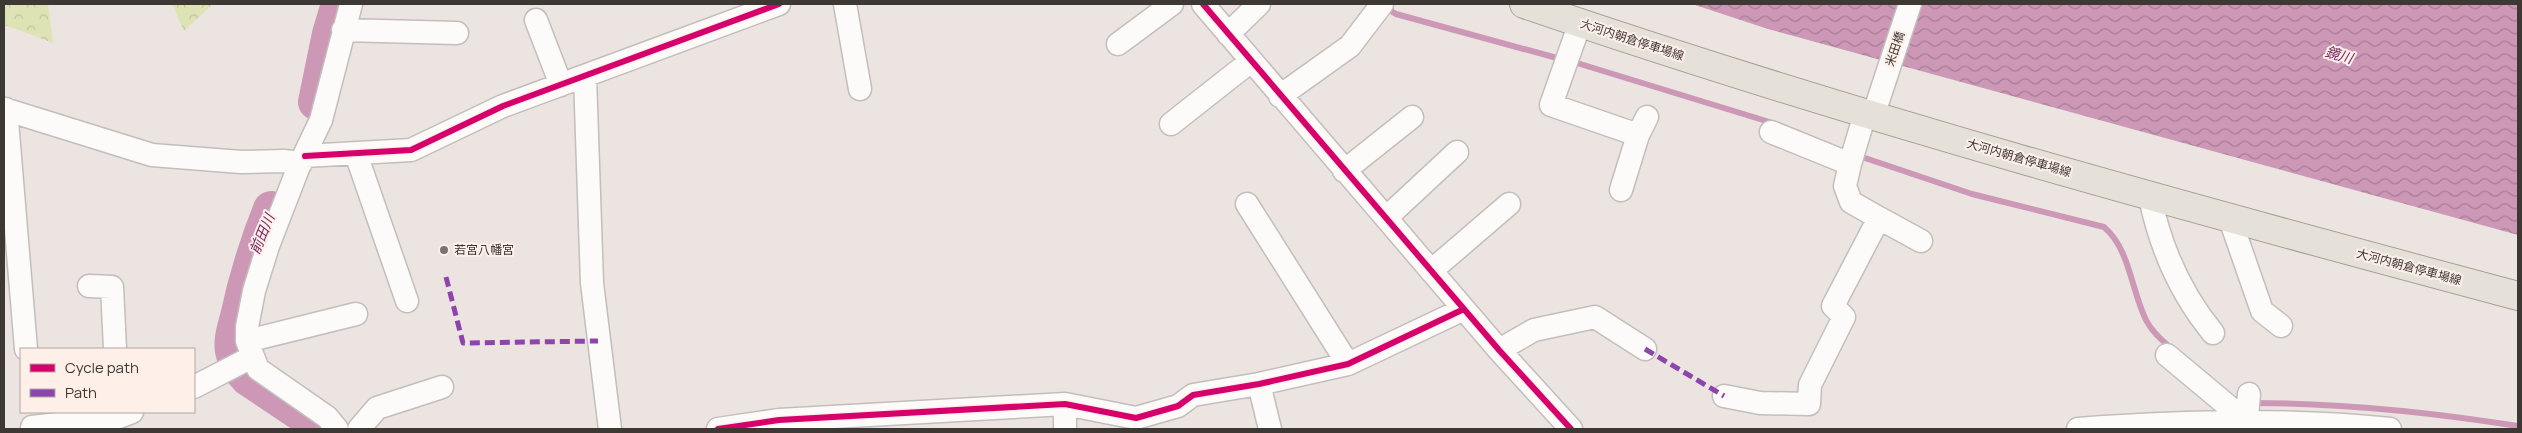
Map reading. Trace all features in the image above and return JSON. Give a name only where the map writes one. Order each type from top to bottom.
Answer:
[{"type":"main road","name":"大河内朝倉停車場線","points":[[1524,4],[1872,108],[2150,197],[2518,296]]},
{"type":"street","points":[[244,357],[247,327],[254,291],[296,161],[321,120],[343,30],[352,4]]},
{"type":"street","points":[[26,348],[5,109],[152,155],[241,162],[296,161],[411,150],[503,106],[779,4]]},
{"type":"street","points":[[845,4],[860,89]]},
{"type":"street","points":[[1118,44],[1172,4]]},
{"type":"street","points":[[1203,4],[1464,310],[1571,429]]},
{"type":"street","points":[[1228,34],[1259,4]]},
{"type":"street","points":[[1280,96],[1350,46],[1382,4]]},
{"type":"street","name":"米田橋","points":[[1910,4],[1850,164],[1845,186],[1851,202],[1921,241]]},
{"type":"street","points":[[536,20],[561,85]]},
{"type":"street","points":[[1580,22],[1551,106],[1643,126],[1621,190]]},
{"type":"street","points":[[343,30],[457,33]]},
{"type":"street","points":[[1171,124],[1251,62]]},
{"type":"street","points":[[585,76],[592,283],[610,429]]},
{"type":"street","points":[[1344,170],[1412,117]]},
{"type":"street","points":[[1771,132],[1850,164]]},
{"type":"street","points":[[1386,218],[1457,152]]},
{"type":"street","points":[[356,154],[407,301]]},
{"type":"street","points":[[2150,197],[2157,230],[2188,299],[2212,333]]},
{"type":"street","points":[[1247,204],[1348,364]]},
{"type":"street","points":[[1431,271],[1509,204]]},
{"type":"street","points":[[1724,396],[1760,403],[1809,404],[1810,385],[1844,317],[1833,306],[1879,218]]},
{"type":"street","points":[[2230,219],[2262,311],[2281,326]]},
{"type":"street","points":[[89,286],[112,287],[115,348]]},
{"type":"street","points":[[718,429],[1064,404],[1136,418],[1178,406],[1193,395],[1259,384],[1348,364],[1464,310]]},
{"type":"street","points":[[195,386],[244,357],[356,314]]},
{"type":"street","points":[[1499,350],[1534,330],[1595,317],[1645,349]]},
{"type":"street","points":[[2167,355],[2246,425]]},
{"type":"street","points":[[244,357],[258,369],[327,417],[337,429]]},
{"type":"street","points":[[1259,384],[1270,429]]},
{"type":"street","points":[[359,429],[378,408],[442,386]]},
{"type":"street","points":[[2246,425],[2249,394]]},
{"type":"street","points":[[1064,404],[1065,429]]},
{"type":"street","points":[[32,423],[123,417]]},
{"type":"street","points":[[2078,429],[2134,424],[2390,429]]},
{"type":"green space","points":[[4,4],[48,4],[53,43],[4,26]]},
{"type":"green space","points":[[172,4],[213,4],[184,31]]},
{"type":"water","name":"鏡川","points":[[1692,4],[2518,4],[2518,235],[1768,29]]},
{"type":"waterway","name":"前田川","points":[[316,102],[330,34],[339,4]]},
{"type":"waterway","points":[[1391,4],[1391,11],[1396,14],[1557,58]]},
{"type":"waterway","points":[[1577,63],[1776,124]]},
{"type":"waterway","points":[[1865,158],[1972,194],[2104,227],[2113,236],[2125,258],[2148,324],[2172,349]]},
{"type":"waterway","name":"前田川","points":[[271,209],[245,289],[233,338],[234,355],[248,378],[324,429]]},
{"type":"waterway","points":[[2252,403],[2286,403],[2385,409],[2518,426]]},
{"type":"marked path","points":[[446,277],[463,343],[598,341]]},
{"type":"marked path","points":[[1645,349],[1724,396]]},
{"type":"cycle path","points":[[305,156],[411,150],[503,106],[779,4]]},
{"type":"cycle path","points":[[1203,4],[1499,350],[1571,429]]},
{"type":"cycle path","points":[[718,429],[779,420],[1065,404],[1136,418],[1178,406],[1193,395],[1259,384],[1348,364],[1464,309]]},
{"type":"place","name":"若宮八幡宮","points":[[444,250]]}]
